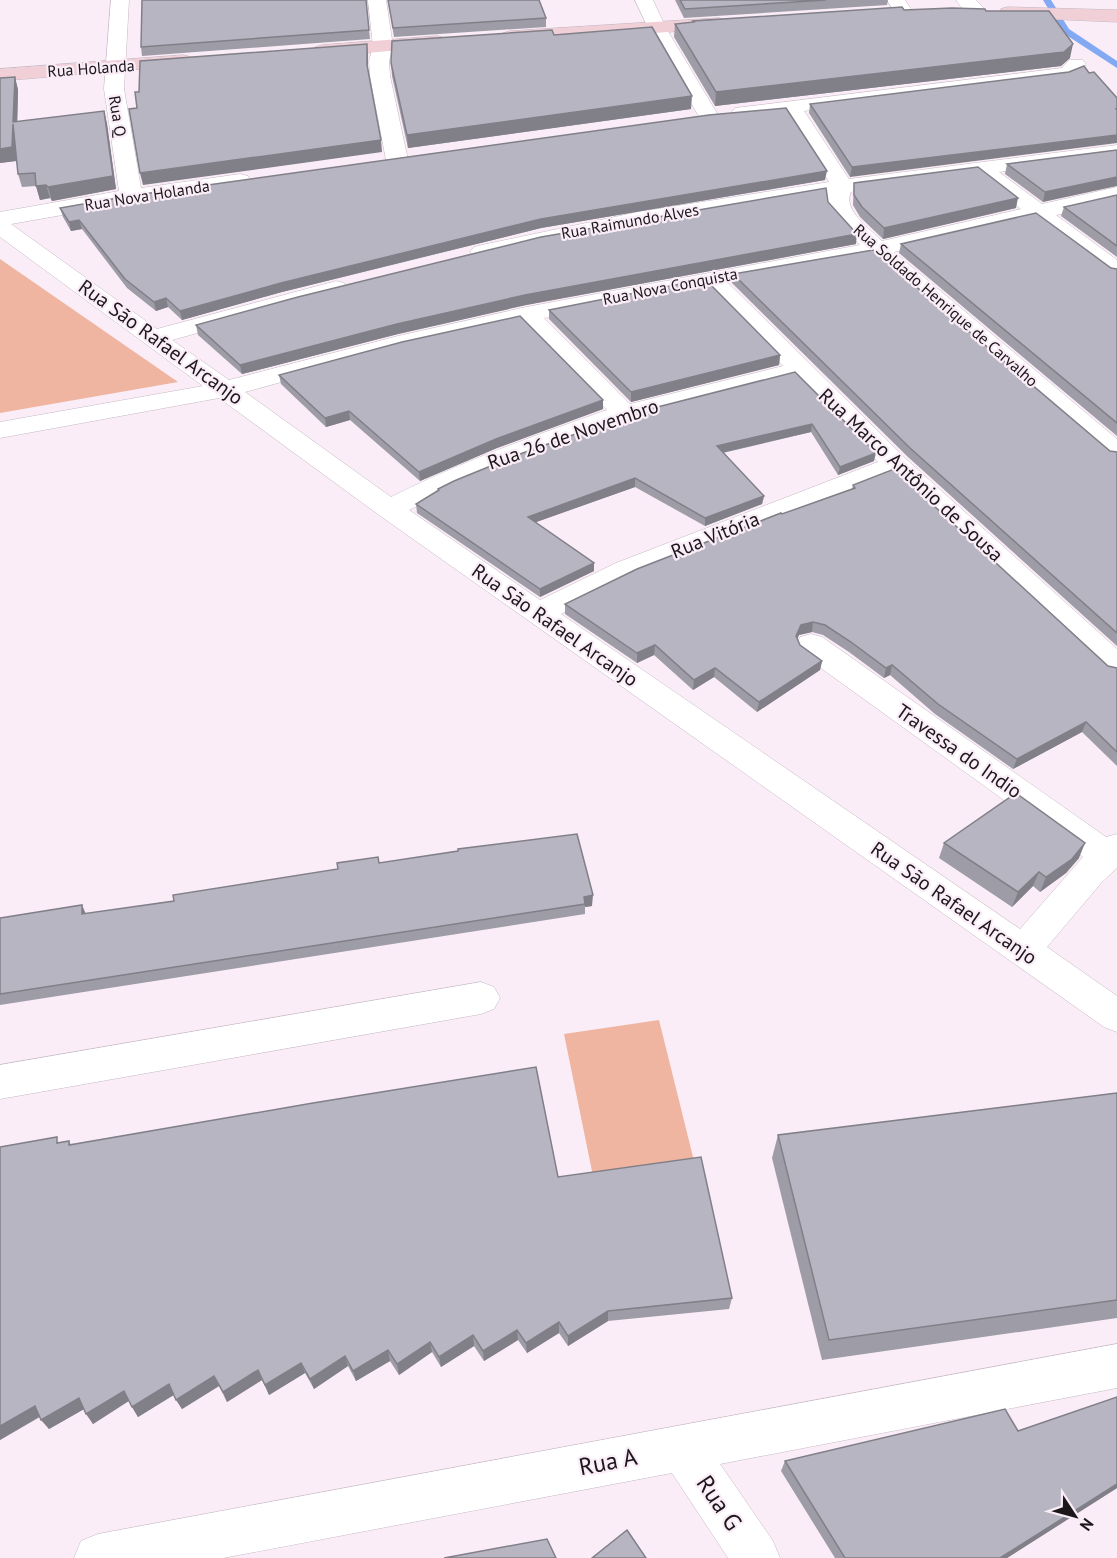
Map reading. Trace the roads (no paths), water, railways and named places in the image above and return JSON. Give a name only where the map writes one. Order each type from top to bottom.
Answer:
[{"type":"street","name":"Rua Q","points":[[120,0],[114,89],[131,196]]},
{"type":"street","points":[[377,0],[383,46],[379,61],[380,76],[397,160]]},
{"type":"street","points":[[644,0],[657,28],[708,115]]},
{"type":"street","points":[[946,12],[972,6],[1052,14],[1117,16]]},
{"type":"street","points":[[894,8],[925,12]]},
{"type":"street","points":[[494,39],[737,22]]},
{"type":"street","points":[[305,52],[461,41]]},
{"type":"street","name":"Rua Holanda","points":[[0,75],[205,59]]},
{"type":"street","points":[[685,118],[1066,73],[1073,70],[1076,64]]},
{"type":"street","points":[[792,107],[843,186]]},
{"type":"street","name":"Rua Raimundo Alves","points":[[458,258],[552,235],[843,186],[1114,151]]},
{"type":"street","points":[[374,163],[420,157]]},
{"type":"street","points":[[981,169],[1117,271]]},
{"type":"street","name":"Rua Nova Holanda","points":[[0,219],[131,196],[258,179]]},
{"type":"street","name":"Rua Soldado Henrique de Carvalho","points":[[843,186],[837,198],[839,210],[877,249],[1117,453]]},
{"type":"street","name":"Rua Nova Conquista","points":[[0,430],[226,389],[398,343],[526,314],[710,278],[877,249],[1117,194]]},
{"type":"street","name":"Rua São Rafael Arcanjo","points":[[0,226],[389,509],[1117,1016]]},
{"type":"street","name":"Rua Marco Antônio de Sousa","points":[[710,278],[896,465],[1117,666]]},
{"type":"street","points":[[154,337],[358,282]]},
{"type":"street","points":[[526,314],[624,412]]},
{"type":"street","name":"Rua 26 de Novembro","points":[[389,509],[444,481],[509,454],[624,412],[800,369]]},
{"type":"street","name":"Rua Vitória","points":[[538,613],[626,570],[896,465]]},
{"type":"street","name":"Travessa do Indio","points":[[811,645],[1112,852]]},
{"type":"street","points":[[1023,950],[1090,872],[1112,852]]},
{"type":"street","points":[[0,1082],[481,998]]},
{"type":"street","name":"Rua A","points":[[98,1558],[1117,1366]]},
{"type":"street","name":"Rua G","points":[[682,1448],[756,1558]]},
{"type":"waterway","points":[[1047,0],[1066,31],[1117,65]]}]
